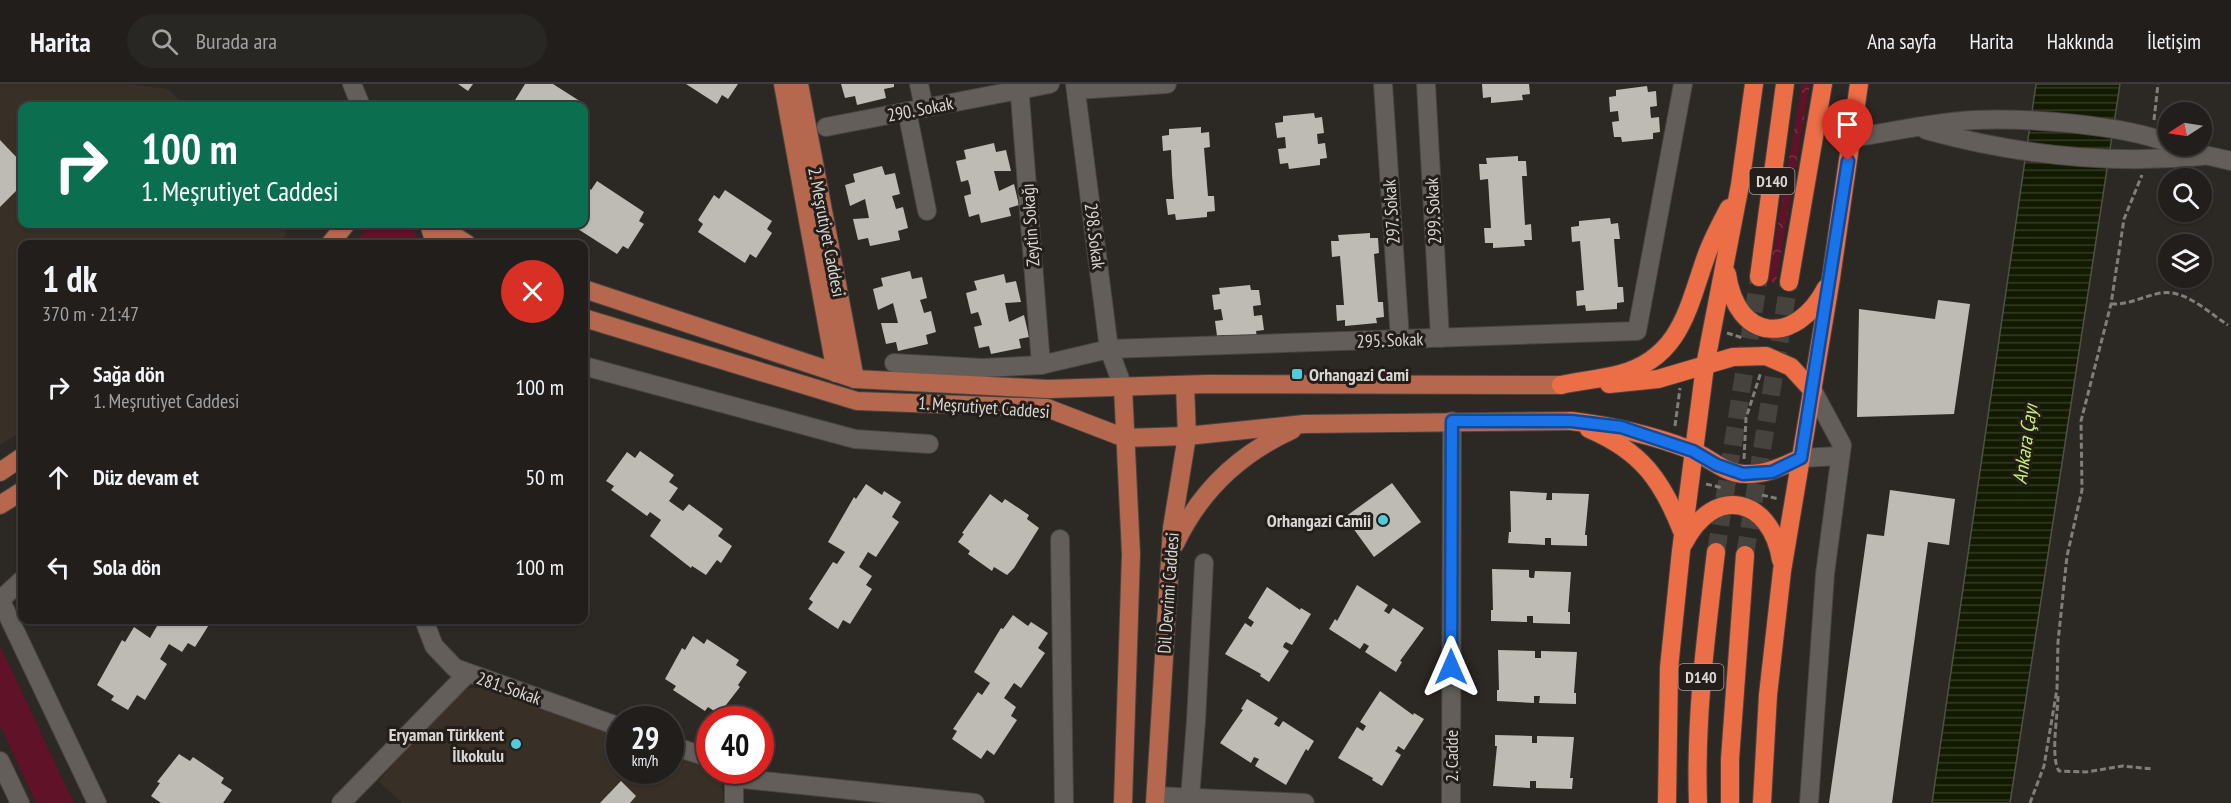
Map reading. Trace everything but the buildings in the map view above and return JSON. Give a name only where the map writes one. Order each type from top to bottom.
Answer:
[{"type":"highway","points":[[1667,803],[1670,668],[1693,451],[1705,366],[1740,185],[1754,84]]},
{"type":"highway","name":"D140","points":[[1759,277],[1785,84]]},
{"type":"highway","name":"D140","points":[[1789,282],[1823,84]]},
{"type":"highway","points":[[1762,803],[1768,695],[1782,571],[1831,278],[1859,84]]},
{"type":"highway","points":[[1561,385],[1622,373],[1651,360],[1667,348],[1681,329],[1708,250],[1740,185]]},
{"type":"highway","points":[[1725,261],[1730,294],[1740,313],[1762,327],[1778,328],[1792,325],[1803,319],[1818,304],[1831,278]]},
{"type":"highway","points":[[1561,385],[1622,384],[1682,372],[1733,357],[1766,356],[1791,367],[1813,391]]},
{"type":"highway","points":[[1571,421],[1621,427],[1693,451],[1717,465],[1743,474],[1772,472],[1801,458]]},
{"type":"highway","points":[[1571,421],[1614,441],[1651,470],[1671,503],[1682,542]]},
{"type":"highway","points":[[1682,542],[1704,516],[1721,506],[1740,506],[1756,512],[1770,526],[1778,545],[1782,571]]},
{"type":"highway","name":"D140","points":[[1698,803],[1696,760],[1701,679],[1716,552]]},
{"type":"highway","name":"D140","points":[[1730,803],[1730,759],[1745,555]]},
{"type":"main road","name":"2. Meşrutiyet Caddesi","points":[[783,84],[836,373]]},
{"type":"main road","name":"2. Meşrutiyet Caddesi","points":[[799,84],[855,379]]},
{"type":"main road","points":[[333,240],[344,228]]},
{"type":"main road","points":[[442,228],[461,240]]},
{"type":"main road","name":"1. Meşrutiyet Caddesi","points":[[588,290],[855,379],[1048,389],[1185,385],[1561,385]]},
{"type":"main road","name":"1. Meşrutiyet Caddesi","points":[[588,319],[857,400],[1047,408],[1125,438],[1187,436],[1304,424],[1571,421]]},
{"type":"main road","name":"Dil Devrimi Caddesi","points":[[1156,799],[1172,528],[1187,436],[1185,385]]},
{"type":"main road","name":"Dil Devrimi Caddesi","points":[[1123,387],[1131,554],[1123,803]]},
{"type":"main road","points":[[1170,556],[1186,520],[1210,487],[1262,444],[1304,424]]},
{"type":"main road","points":[[0,472],[18,460]]},
{"type":"main road","points":[[0,505],[18,494]]},
{"type":"street","points":[[352,84],[359,102]]},
{"type":"street","points":[[920,84],[916,109],[927,211]]},
{"type":"street","name":"290. Sokak","points":[[826,127],[1020,87],[1050,84]]},
{"type":"street","points":[[1076,87],[1167,84]]},
{"type":"street","name":"297. Sokak","points":[[1383,84],[1400,339]]},
{"type":"street","name":"299. Sokak","points":[[1426,84],[1440,338]]},
{"type":"street","name":"295. Sokak","points":[[894,363],[982,368],[1041,365],[1109,349],[1637,331],[1683,84]]},
{"type":"street","name":"Zeytin Sokağı","points":[[1020,87],[1041,365]]},
{"type":"street","name":"298. Sokak","points":[[1076,87],[1109,349],[1123,387]]},
{"type":"street","points":[[1851,138],[1973,120],[2024,120],[2117,130],[2158,139]]},
{"type":"street","points":[[1919,128],[2022,152],[2147,161],[2202,156],[2231,161]]},
{"type":"street","points":[[588,367],[855,439],[929,444]]},
{"type":"street","points":[[1809,803],[1825,574],[1842,445],[1813,391]]},
{"type":"street","name":"2. Cadde","points":[[1451,803],[1452,421]]},
{"type":"street","points":[[1801,458],[1840,456]]},
{"type":"street","points":[[1060,539],[1064,803]]},
{"type":"street","points":[[1195,799],[1196,721],[1204,563]]},
{"type":"street","points":[[18,584],[0,600],[98,803]]},
{"type":"street","name":"281. Sokak","points":[[426,624],[434,646],[443,658],[467,674],[606,722]]},
{"type":"street","points":[[341,803],[467,674]]},
{"type":"street","points":[[0,761],[20,803]]},
{"type":"street","points":[[774,779],[975,803]]},
{"type":"street","points":[[733,784],[734,803]]},
{"type":"street","points":[[1156,799],[1305,803]]},
{"type":"path","points":[[2158,84],[2159,102]]},
{"type":"path","points":[[2147,161],[2124,219],[2111,304],[2081,421],[2082,490],[2067,556],[2058,642],[2056,760],[2059,771],[2086,772],[2123,766],[2152,769]]},
{"type":"path","points":[[2111,304],[2126,305],[2163,292],[2174,292],[2228,325]]},
{"type":"path","points":[[1743,464],[1746,418],[1766,356]]},
{"type":"path","points":[[1672,444],[1682,372]]},
{"type":"path","points":[[2030,803],[2044,766],[2057,689]]},
{"type":"shaded area","points":[[0,84],[128,84],[169,89],[180,102],[18,102],[18,228],[288,228],[283,240],[18,240],[18,434],[0,445]]},
{"type":"shaded area","name":"Eryaman Türkkent İlkokulu","points":[[469,688],[484,688],[606,730],[606,784],[684,784],[684,758],[696,762],[696,784],[721,784],[724,803],[402,803],[378,781],[457,696]]},
{"type":"green space","points":[[1802,84],[1810,84],[1776,283],[1768,281]]},
{"type":"green space","points":[[367,228],[411,228],[418,240],[360,240]]},
{"type":"green space","points":[[0,645],[74,803],[36,803],[0,725]]},
{"type":"water","name":"Ankara Çayı","points":[[2036,84],[2120,84],[2010,803],[1932,803]]},
{"type":"tunnel","points":[[1716,552],[1759,277]]},
{"type":"tunnel","points":[[1745,555],[1789,282]]},
{"type":"place","name":"Orhangazi Cami","points":[[1297,374]]},
{"type":"place","name":"Orhangazi Camii","points":[[1383,520]]},
{"type":"place","name":"Eryaman Türkkent İlkokulu","points":[[516,744]]},
{"type":"route","points":[[1451,667],[1452,421],[1571,421],[1621,427],[1693,451],[1717,465],[1743,474],[1772,472],[1801,458],[1848,161]]}]
